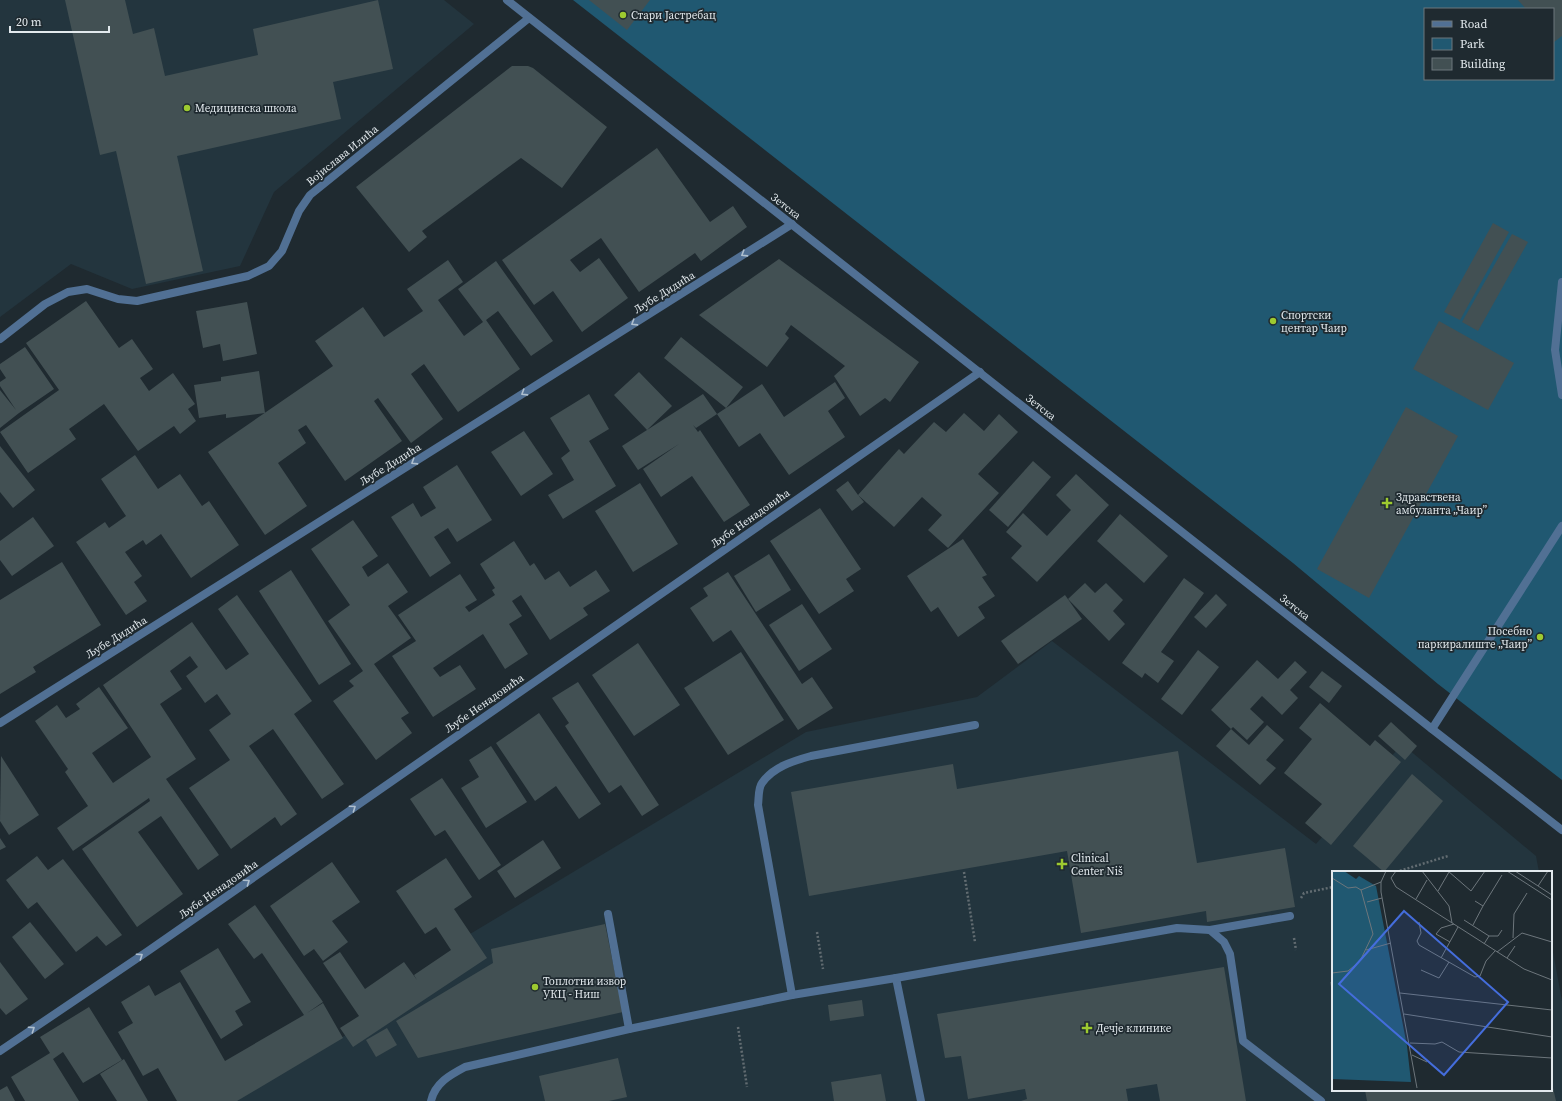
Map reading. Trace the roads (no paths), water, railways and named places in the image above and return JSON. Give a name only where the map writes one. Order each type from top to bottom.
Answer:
[{"type":"street","name":"Зетска","points":[[507,0],[1432,730],[1562,830]]},
{"type":"street","name":"Војислава Илића","points":[[0,339],[45,304],[68,292],[87,289],[118,299],[137,301],[248,276],[269,266],[282,251],[299,211],[310,195],[529,18]]},
{"type":"street","name":"Љубе Дидића","points":[[0,723],[792,224]]},
{"type":"street","points":[[1562,282],[1555,350],[1562,395]]},
{"type":"street","name":"Љубе Ненадовића","points":[[0,1051],[148,951],[980,372]]},
{"type":"street","points":[[1432,730],[1562,526]]},
{"type":"street","points":[[792,995],[758,804],[761,784],[772,772],[792,761],[811,756],[975,725]]},
{"type":"street","points":[[608,914],[629,1029]]},
{"type":"street","points":[[431,1101],[433,1093],[446,1077],[465,1066],[629,1029],[792,995],[1177,928],[1210,930],[1290,916]]},
{"type":"street","points":[[1210,930],[1224,942],[1230,954],[1243,1041],[1321,1101]]},
{"type":"street","points":[[896,978],[921,1101]]},
{"type":"place","name":"Стари Јастребац","points":[[623,15]]},
{"type":"place","name":"Медицинска школа","points":[[187,108]]},
{"type":"place","name":"Спортски центар Чаир","points":[[1273,321]]},
{"type":"place","name":"Здравствена амбуланта „Чаир”","points":[[1387,503]]},
{"type":"place","name":"Посебно паркиралиште „Чаир”","points":[[1540,637]]},
{"type":"place","name":"Clinical Center Niš","points":[[1062,864]]},
{"type":"place","name":"Топлотни извор УКЦ - Ниш","points":[[535,987]]},
{"type":"place","name":"Дечје клинике","points":[[1087,1028]]}]
